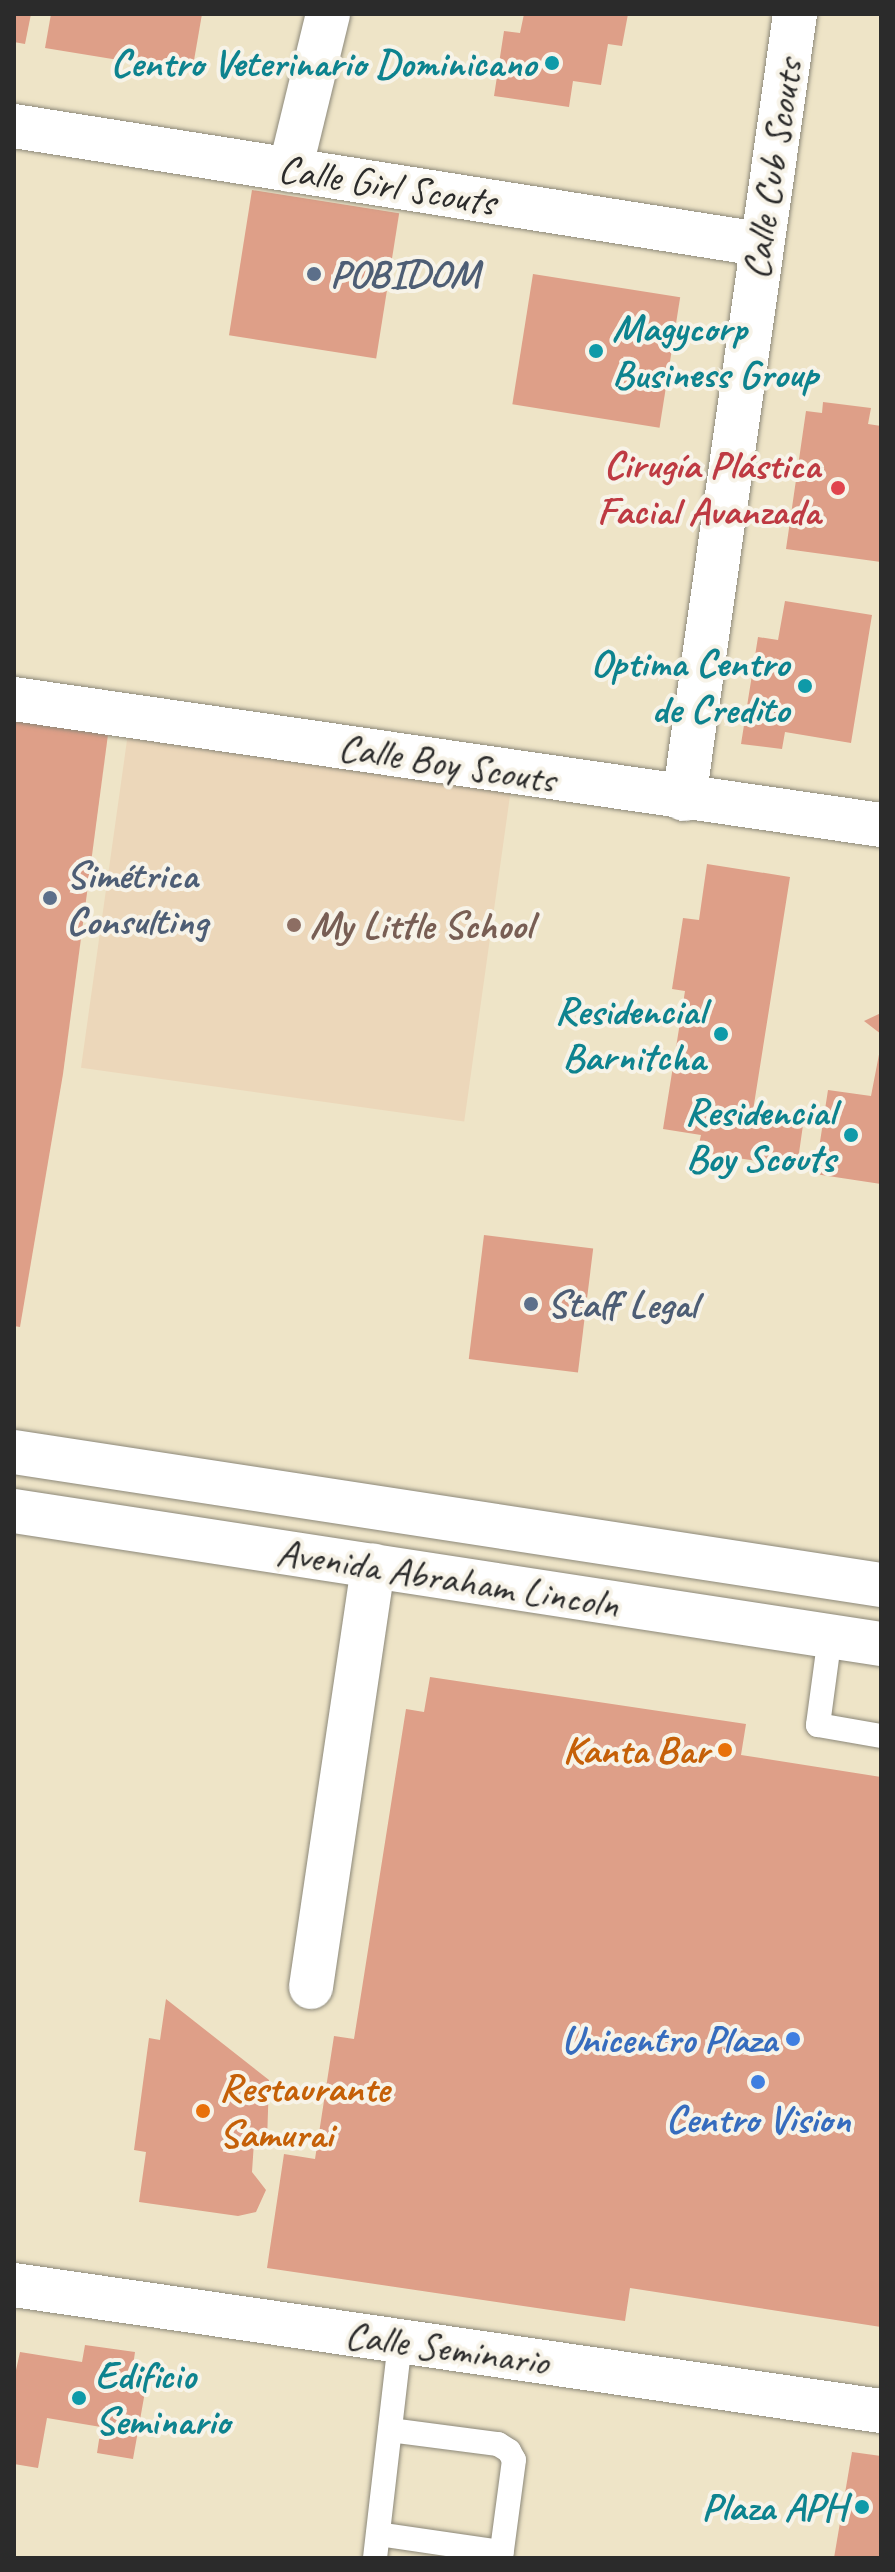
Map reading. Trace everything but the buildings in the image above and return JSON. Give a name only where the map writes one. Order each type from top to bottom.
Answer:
[{"type":"street","points":[[290,170],[328,14]]},
{"type":"street","name":"Calle Cub Scouts","points":[[684,799],[759,244],[795,14]]},
{"type":"street","name":"Calle Girl Scouts","points":[[14,126],[759,244]]},
{"type":"street","name":"Calle Boy Scouts","points":[[14,699],[684,799],[881,825]]},
{"type":"street","name":"Avenida Abraham Lincoln","points":[[14,1452],[881,1585]]},
{"type":"street","name":"Avenida Abraham Lincoln","points":[[14,1511],[881,1644]]},
{"type":"street","points":[[311,1987],[373,1566]]},
{"type":"street","name":"Calle Seminario","points":[[14,2285],[881,2411]]},
{"type":"lane","points":[[830,1636],[818,1725],[881,1736]]},
{"type":"lane","points":[[390,2430],[498,2444],[509,2451],[514,2460],[502,2555],[377,2546],[390,2430],[400,2341]]},
{"type":"shaded area","name":"My Little School","points":[[129,726],[512,780],[464,1122],[81,1068]]},
{"type":"place","name":"Centro Veterinario Dominicano","points":[[552,63]]},
{"type":"place","name":"POBIDOM","points":[[314,274]]},
{"type":"place","name":"Magycorp Business Group","points":[[596,351]]},
{"type":"place","name":"Cirugía Plástica Facial Avanzada","points":[[838,488]]},
{"type":"place","name":"Optima Centro de Credito","points":[[805,686]]},
{"type":"place","name":"Simétrica Consulting","points":[[50,898]]},
{"type":"place","name":"My Little School","points":[[294,925]]},
{"type":"place","name":"Residencial Barnitcha","points":[[721,1034]]},
{"type":"place","name":"Residencial Boy Scouts","points":[[851,1135]]},
{"type":"place","name":"Staff Legal","points":[[531,1304]]},
{"type":"place","name":"Kanta Bar","points":[[725,1750]]},
{"type":"place","name":"Unicentro Plaza","points":[[793,2039]]},
{"type":"place","name":"Centro Vision","points":[[758,2082]]},
{"type":"place","name":"Restaurante Samurai","points":[[203,2111]]},
{"type":"place","name":"Edificio Seminario","points":[[79,2398]]},
{"type":"place","name":"Plaza APH","points":[[862,2507]]}]
